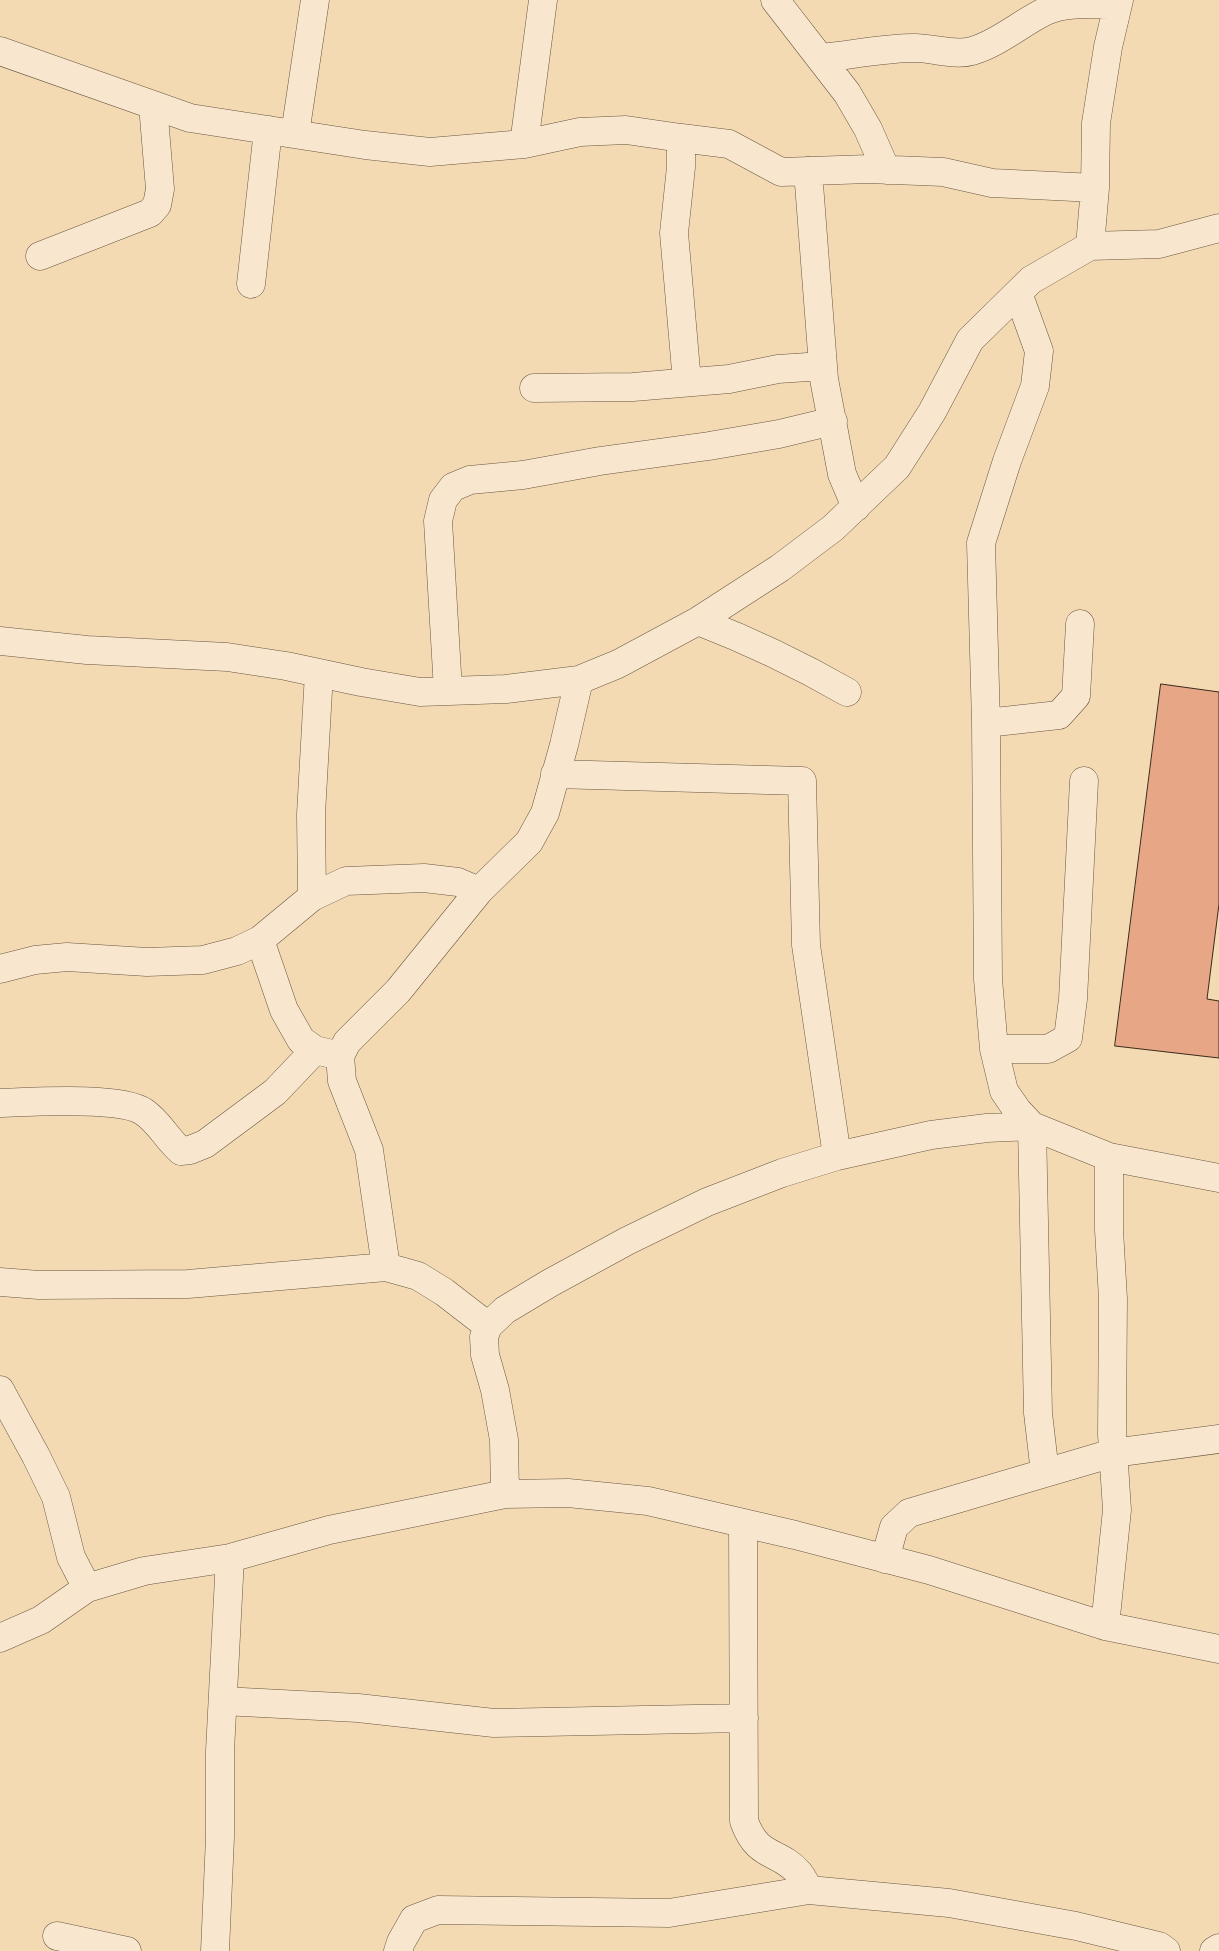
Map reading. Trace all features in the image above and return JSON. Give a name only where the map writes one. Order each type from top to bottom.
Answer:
[{"type":"street","points":[[295,134],[315,0]]},
{"type":"street","points":[[524,144],[543,0]]},
{"type":"street","points":[[775,0],[847,93],[868,130],[886,170]]},
{"type":"street","points":[[820,58],[913,48],[957,53],[972,51],[1011,32],[1046,10],[1067,5],[1118,2],[1108,47],[1096,123],[1095,188],[1090,246]]},
{"type":"street","points":[[0,51],[190,118],[365,145],[430,152],[524,144],[580,132],[626,130],[729,144],[781,172],[886,170],[943,172],[992,183],[1095,188]]},
{"type":"street","points":[[40,256],[150,213],[157,205],[160,189],[153,105]]},
{"type":"street","points":[[251,284],[268,130]]},
{"type":"street","points":[[681,138],[681,167],[674,233],[686,382]]},
{"type":"street","points":[[808,171],[823,366],[842,474],[856,507]]},
{"type":"street","points":[[0,641],[87,650],[227,657],[286,666],[420,692],[506,689],[579,680],[618,664],[698,621],[780,568],[833,528],[896,467],[932,412],[970,340],[1031,280],[1090,246],[1158,244],[1219,228]]},
{"type":"street","points":[[1018,294],[1039,350],[1034,386],[981,542],[986,723],[988,978],[994,1049],[1004,1092],[1032,1126],[1038,1413],[1045,1473]]},
{"type":"street","points":[[534,388],[634,387],[729,379],[778,369],[823,366]]},
{"type":"street","points":[[448,690],[438,521],[443,500],[453,487],[470,480],[523,475],[609,459],[709,446],[833,421]]},
{"type":"street","points":[[698,621],[735,635],[816,674],[847,692]]},
{"type":"street","points":[[986,723],[1059,715],[1076,696],[1080,624]]},
{"type":"street","points":[[312,897],[311,814],[319,673]]},
{"type":"street","points":[[0,1103],[54,1101],[119,1104],[143,1110],[158,1123],[173,1144],[181,1151],[190,1150],[205,1144],[328,1053],[347,1042],[398,991],[479,891],[529,842],[546,813],[579,680]]},
{"type":"street","points":[[556,774],[802,780],[806,945],[837,1156]]},
{"type":"street","points":[[994,1049],[1048,1049],[1068,1038],[1073,999],[1084,781]]},
{"type":"street","points":[[0,969],[35,960],[67,957],[147,962],[203,960],[237,951],[260,940],[312,897],[346,882],[424,878],[458,882],[479,891]]},
{"type":"street","points":[[260,940],[284,1010],[301,1040],[328,1053],[342,1081],[369,1150],[386,1267]]},
{"type":"street","points":[[505,1494],[504,1440],[495,1390],[485,1354],[484,1337],[488,1326],[505,1310],[542,1288],[627,1241],[715,1199],[782,1173],[837,1156],[931,1135],[987,1128],[1032,1126],[1109,1157],[1219,1178]]},
{"type":"street","points":[[1105,1626],[1117,1510],[1113,1454],[1113,1299],[1109,1230],[1109,1157]]},
{"type":"street","points":[[0,1282],[39,1285],[188,1284],[386,1267],[418,1276],[444,1292],[488,1326]]},
{"type":"street","points":[[0,1390],[56,1497],[72,1557],[87,1588]]},
{"type":"street","points":[[885,1559],[894,1527],[909,1513],[1113,1454],[1219,1439]]},
{"type":"street","points":[[0,1638],[41,1620],[87,1588],[144,1571],[230,1558],[329,1530],[505,1494],[568,1494],[648,1501],[743,1523],[928,1570],[1105,1626],[1219,1649]]},
{"type":"street","points":[[743,1523],[744,1821],[750,1835],[762,1850],[785,1862],[799,1873],[810,1890]]},
{"type":"street","points":[[215,1951],[220,1837],[220,1751],[230,1558]]},
{"type":"street","points":[[223,1701],[358,1708],[494,1723],[744,1718]]},
{"type":"street","points":[[398,1951],[414,1919],[438,1910],[669,1913],[810,1890],[948,1903],[1076,1926],[1159,1946],[1166,1951]]},
{"type":"street","points":[[57,1936],[127,1951]]},
{"type":"street","points":[[1214,1951],[1219,1948]]},
{"type":"building","points":[[1161,684],[1219,692],[1219,904],[1207,999],[1219,1001],[1219,1058],[1115,1046]]}]
